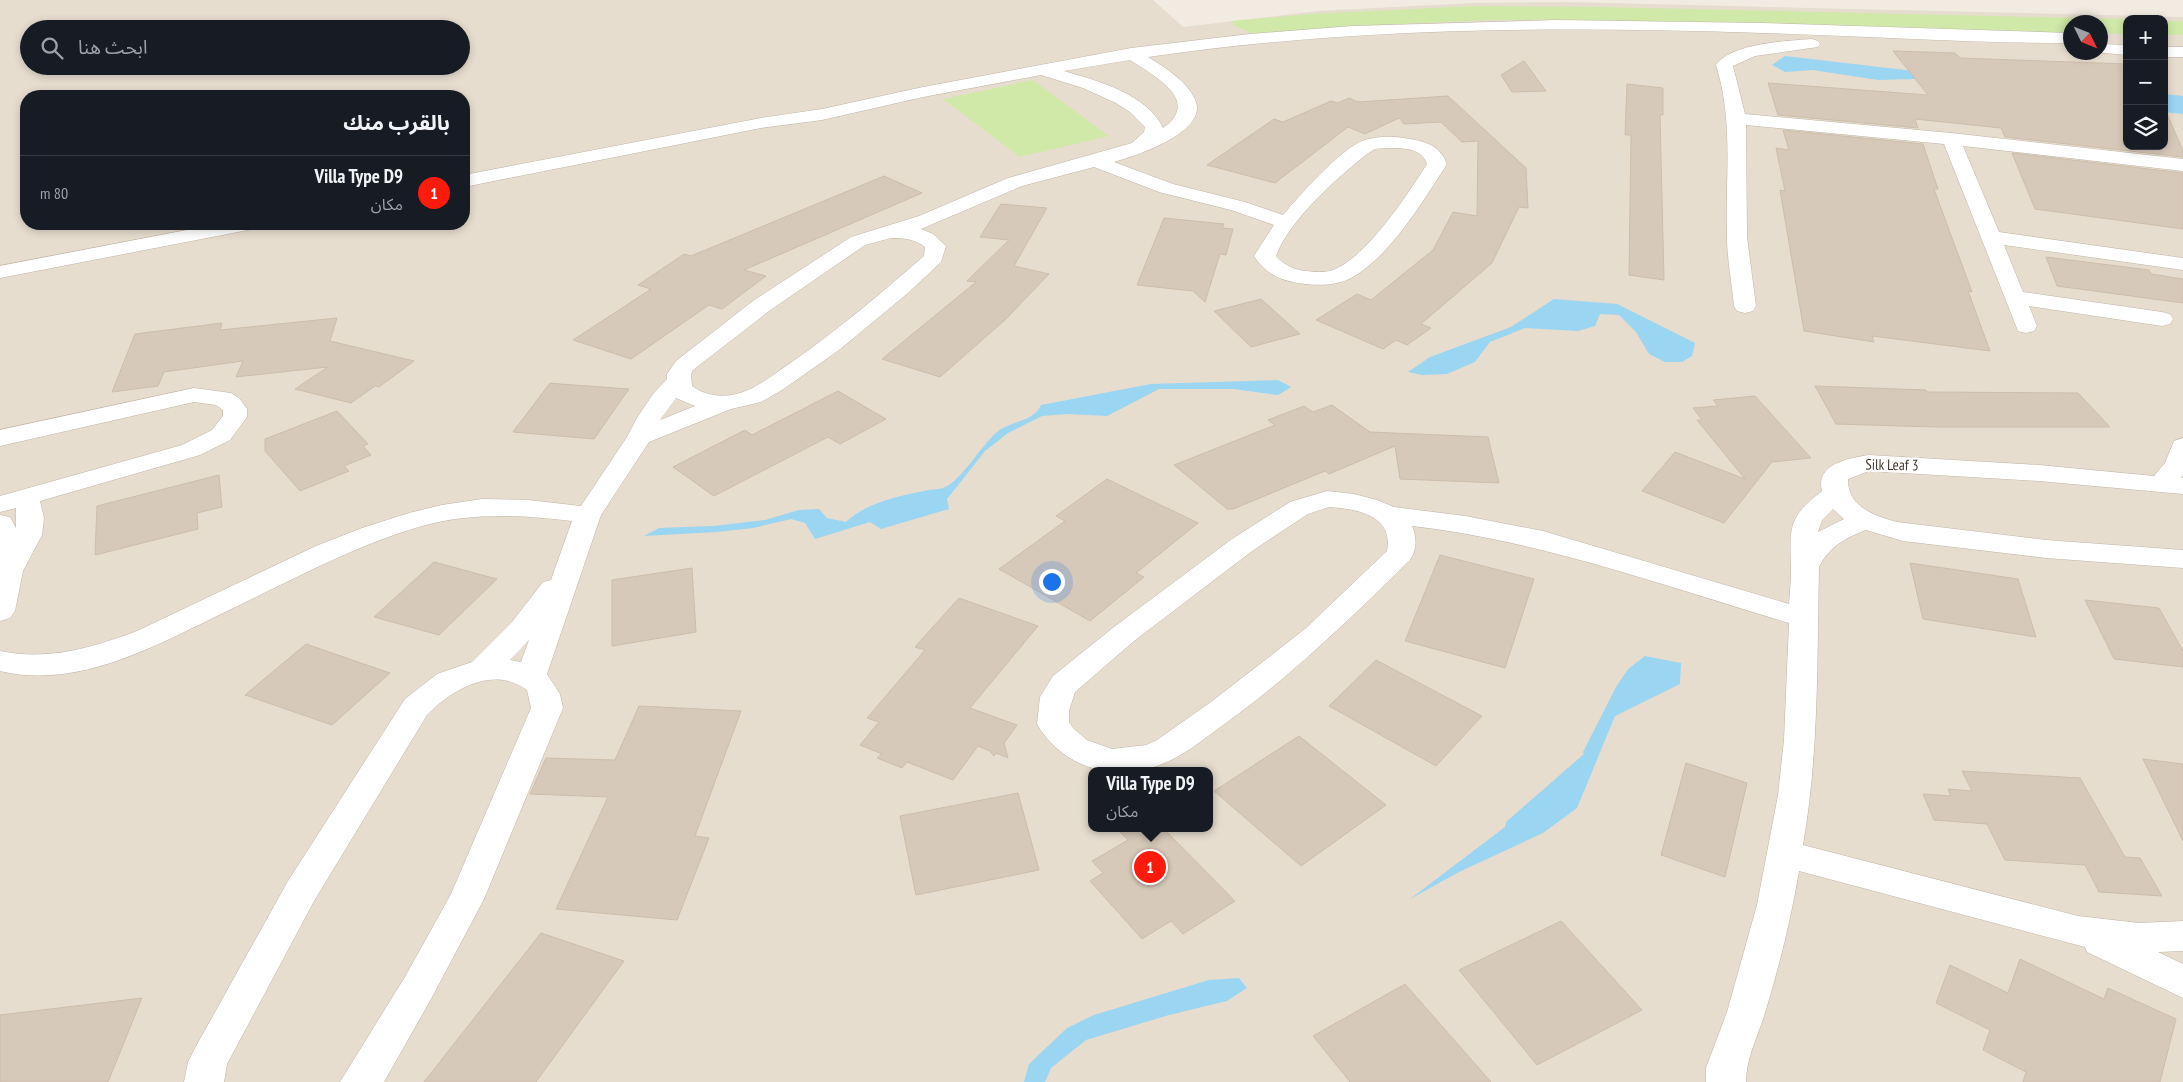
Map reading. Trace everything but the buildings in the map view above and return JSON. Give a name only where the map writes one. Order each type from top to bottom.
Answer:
[{"type":"street","points":[[470,180],[761,123],[792,121],[867,103],[1131,53],[1326,33],[1481,25],[1627,26],[2063,38]]},
{"type":"street","points":[[2108,38],[2123,39]]},
{"type":"street","points":[[2168,40],[2183,40]]},
{"type":"street","points":[[1745,306],[1737,238],[1739,119],[1731,83],[1724,65],[1731,59],[1744,54],[1808,45],[1854,42],[2063,48]]},
{"type":"street","points":[[1156,71],[1161,62],[1179,47]]},
{"type":"street","points":[[2108,49],[2123,50]]},
{"type":"street","points":[[2168,52],[2183,52]]},
{"type":"street","points":[[725,402],[697,400],[680,389],[678,382],[679,374],[684,366],[780,292],[858,240],[949,213],[970,201],[1017,181],[1139,147],[1168,134],[1185,119],[1188,108],[1186,98],[1178,88],[1131,53]]},
{"type":"street","points":[[1041,69],[1089,84],[1138,109],[1151,120],[1154,126],[1153,134],[1139,147]]},
{"type":"street","points":[[1151,120],[1185,119]]},
{"type":"street","points":[[1739,119],[1951,139],[2183,165]]},
{"type":"street","points":[[1951,139],[2026,326]]},
{"type":"street","points":[[1385,142],[1408,144],[1426,150],[1437,159],[1437,164],[1404,213],[1371,250],[1343,274],[1321,279],[1307,278],[1295,276],[1274,268],[1266,256],[1266,250],[1287,223],[1336,172],[1366,146],[1385,142]]},
{"type":"street","points":[[1094,161],[1166,188],[1238,206],[1287,223]]},
{"type":"street","points":[[1238,206],[1266,208],[1302,207]]},
{"type":"street","points":[[931,241],[946,222],[949,213]]},
{"type":"street","points":[[0,272],[217,230]]},
{"type":"street","points":[[640,437],[725,402],[747,398],[766,390],[835,342],[934,258],[936,246],[931,241],[914,234],[890,232]]},
{"type":"street","points":[[1991,237],[2183,264]]},
{"type":"street","points":[[2015,297],[2162,319]]},
{"type":"street","points":[[531,676],[588,515],[640,437],[653,411],[678,382]]},
{"type":"street","points":[[0,438],[111,412],[194,396],[222,398],[235,409],[235,417],[221,435],[191,450],[0,504]]},
{"type":"street","points":[[2171,485],[2174,472],[2181,458],[2183,446]]},
{"type":"street","name":"Silk Leaf 3","points":[[1835,494],[1833,484],[1835,475],[1855,465],[1869,463],[2039,473],[2171,485]]},
{"type":"street","points":[[1720,1077],[1762,957],[1786,854],[1800,740],[1805,567],[1801,544],[1805,524],[1817,507],[1835,494],[1841,503],[1852,513],[1867,521],[1903,532],[1974,542],[2183,559]]},
{"type":"street","points":[[11,569],[24,548],[31,529],[32,512],[26,497]]},
{"type":"street","points":[[1388,515],[1397,524],[1402,534],[1403,545],[1400,554],[1315,636],[1222,710],[1168,748],[1151,756],[1112,761],[1093,756],[1076,748],[1063,737],[1054,724],[1056,697],[1064,684],[1183,587],[1299,508],[1320,501],[1344,500],[1375,508],[1388,515],[1465,524],[1543,540],[1804,618]]},
{"type":"street","points":[[0,661],[32,665],[60,663],[89,658],[119,649],[147,638],[341,546],[404,522],[467,509],[499,507],[528,508],[588,515]]},
{"type":"street","points":[[1805,567],[1819,542],[1832,533],[1867,521]]},
{"type":"street","points":[[0,523],[7,535],[12,551],[11,569],[0,611]]},
{"type":"street","points":[[481,671],[522,630],[568,568]]},
{"type":"street","points":[[204,1082],[208,1062],[301,891],[416,707],[444,684],[462,676],[481,671],[508,670],[531,676],[542,684],[547,695],[547,708],[502,820],[444,942],[372,1067],[360,1082]]},
{"type":"street","points":[[1786,854],[2078,931],[2139,938],[2183,936]]},
{"type":"street","points":[[2078,931],[2183,982]]},
{"type":"shaded area","points":[[0,0],[1153,0],[1183,27],[1318,11],[1472,3],[1567,2],[2101,15],[2063,15],[2063,60],[2108,60],[2108,15],[2123,16],[2123,150],[2168,150],[2168,17],[2183,17],[2183,1082],[0,1082]]},
{"type":"green space","points":[[1475,6],[2063,18],[2063,33],[1490,20],[1356,26],[1254,34],[1234,25],[1232,21],[1311,14]]},
{"type":"green space","points":[[2108,19],[2123,19],[2123,34],[2108,33]]},
{"type":"green space","points":[[2168,21],[2183,21],[2183,35],[2168,35]]},
{"type":"green space","points":[[1033,80],[1109,136],[1020,157],[943,99]]},
{"type":"water","points":[[1785,56],[1914,71],[1916,79],[1878,80],[1813,70],[1785,72],[1772,65]]},
{"type":"water","points":[[2168,94],[2183,96],[2183,114],[2168,112]]},
{"type":"water","points":[[1554,299],[1617,304],[1695,343],[1692,356],[1682,362],[1665,362],[1649,354],[1636,332],[1619,315],[1600,314],[1595,326],[1578,331],[1525,328],[1490,342],[1475,362],[1447,374],[1422,375],[1408,372],[1430,357],[1511,327]]},
{"type":"water","points":[[1278,380],[1291,387],[1278,395],[1233,389],[1159,389],[1107,416],[1067,414],[1042,416],[1008,433],[985,451],[947,499],[949,509],[881,529],[870,522],[815,539],[805,523],[791,519],[753,528],[644,536],[659,528],[714,526],[765,520],[799,510],[819,509],[827,518],[846,522],[854,515],[883,501],[914,493],[941,489],[950,484],[957,479],[997,432],[1033,415],[1041,405],[1151,384]]},
{"type":"water","points":[[1645,656],[1681,663],[1680,684],[1615,716],[1577,808],[1543,833],[1459,872],[1410,899],[1505,827],[1506,822],[1584,754],[1583,752],[1616,687],[1628,669]]},
{"type":"water","points":[[1239,978],[1247,988],[1227,1001],[1169,1015],[1086,1040],[1051,1068],[1045,1082],[1024,1082],[1029,1064],[1067,1028],[1094,1015],[1209,980]]},
{"type":"place","name":"Villa Type D9","points":[[1150,867]]}]
